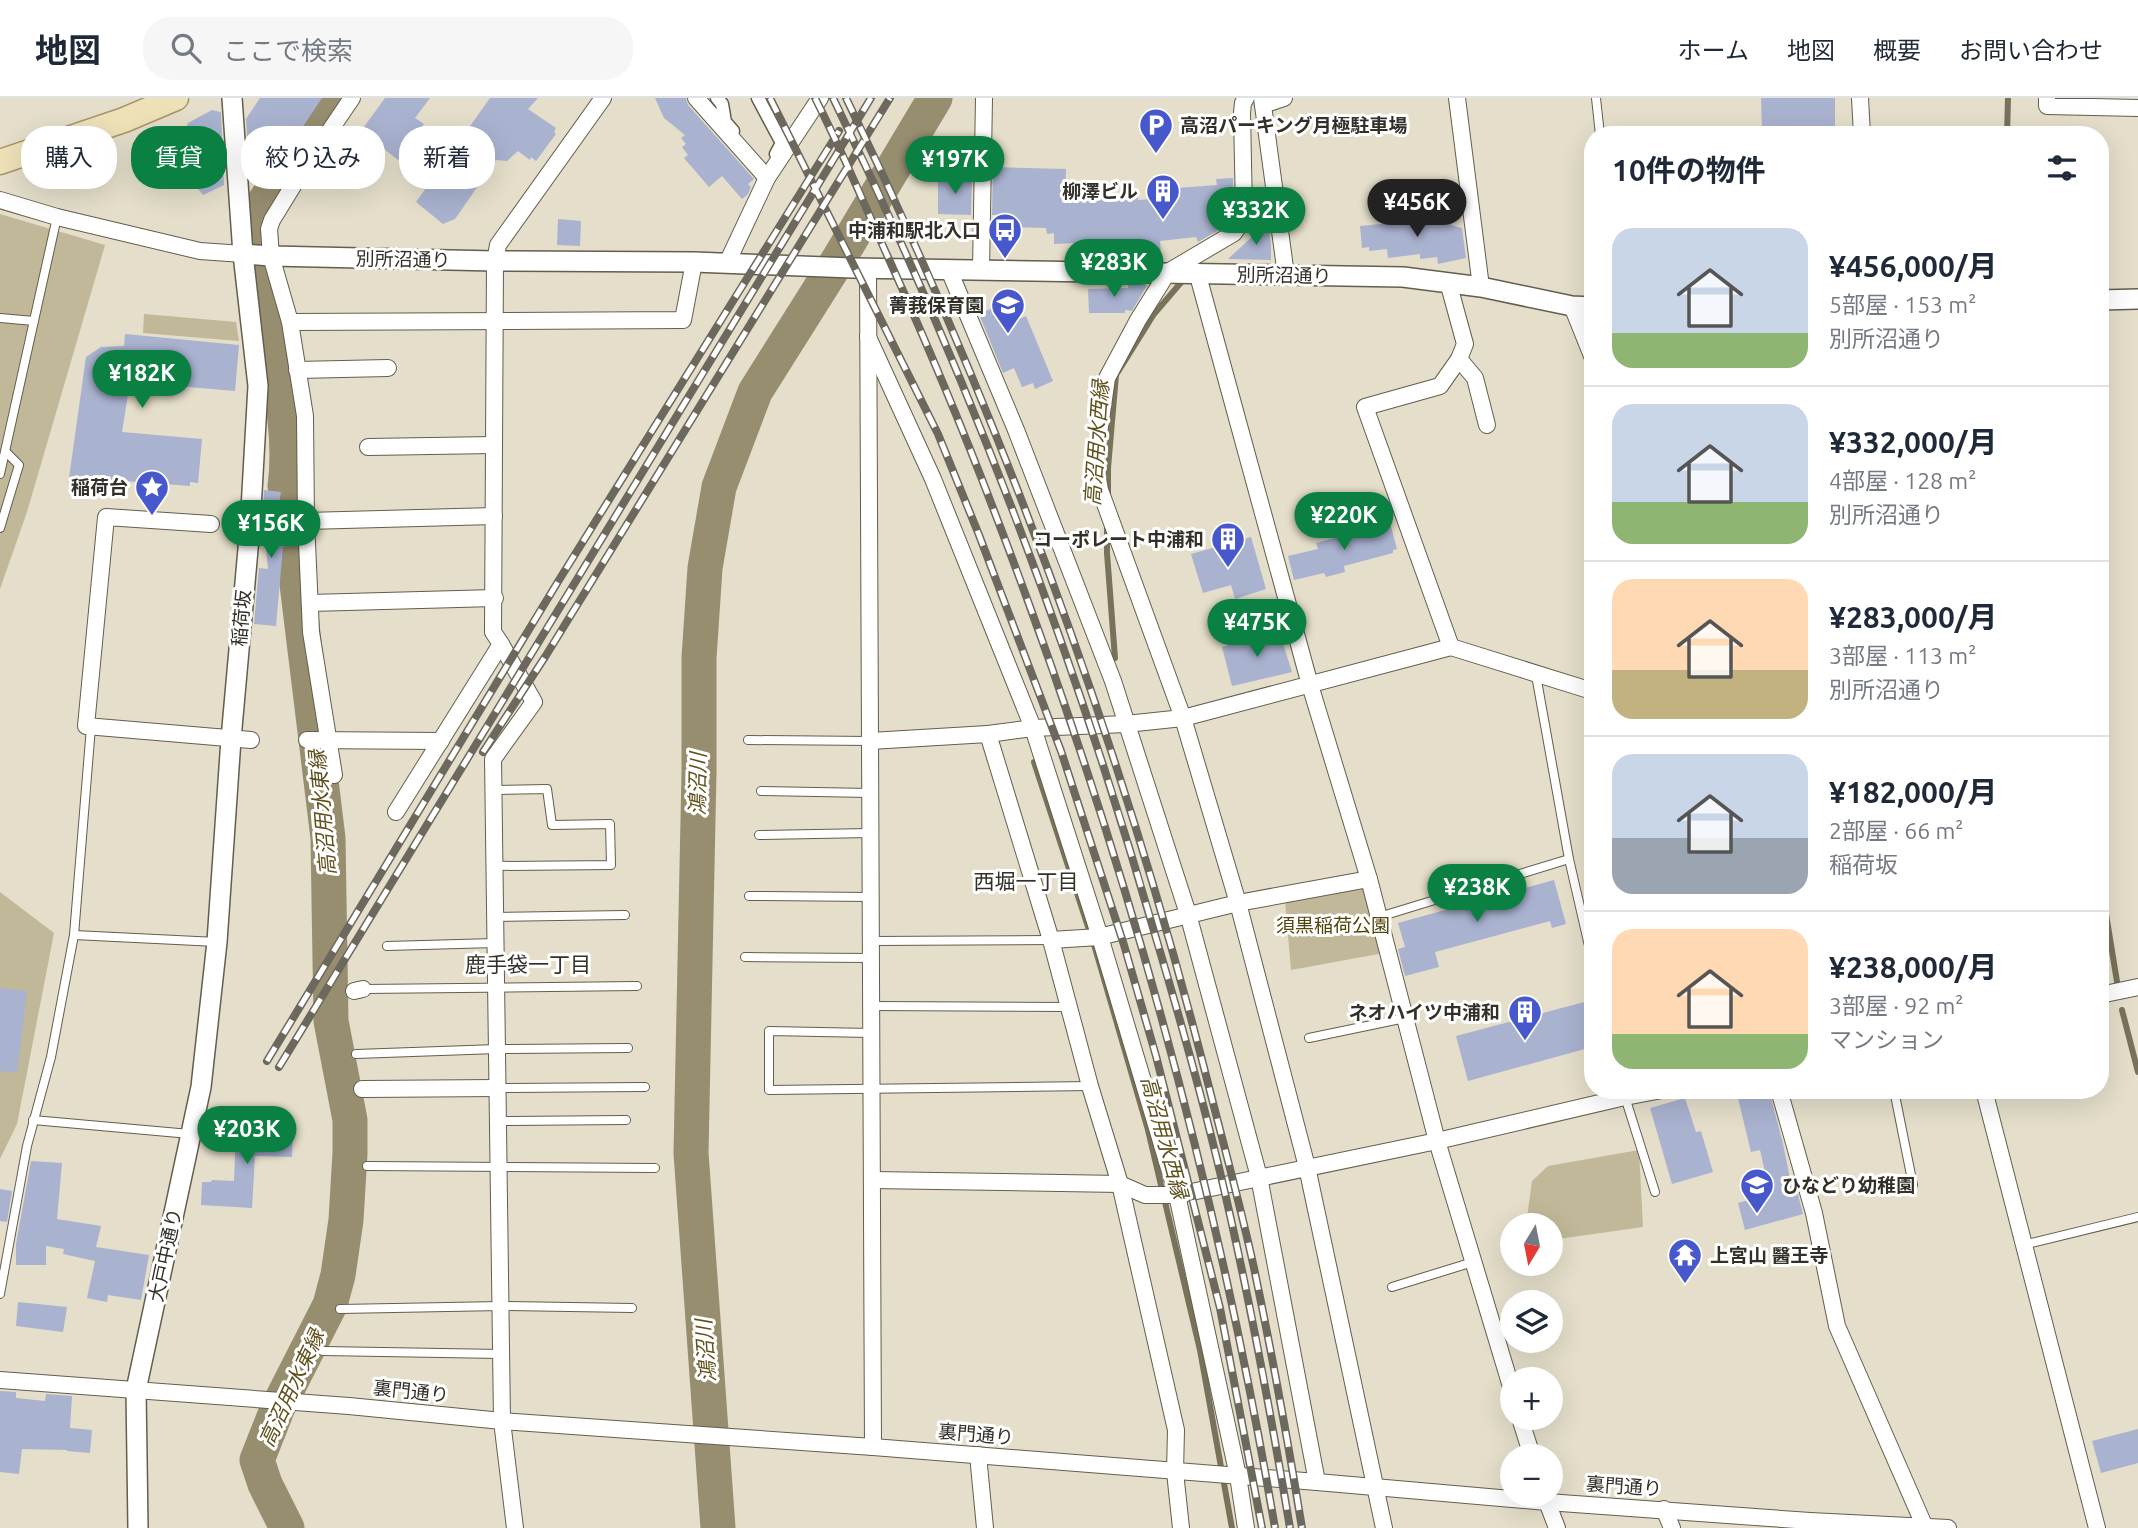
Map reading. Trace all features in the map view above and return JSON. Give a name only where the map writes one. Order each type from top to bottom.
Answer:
[{"type":"main road","points":[[0,162],[124,120],[176,98]]},
{"type":"street","name":"稲荷坂","points":[[217,942],[230,739],[250,527],[258,386],[258,255],[232,98]]},
{"type":"street","points":[[334,775],[320,740],[311,632],[305,416],[290,322],[258,255],[272,220],[352,98]]},
{"type":"street","points":[[514,1528],[502,1421],[493,759],[534,702],[493,632],[495,261],[498,246],[603,98]]},
{"type":"street","points":[[696,98],[767,178]]},
{"type":"street","points":[[717,98],[722,104],[725,122],[761,164],[770,164],[782,143],[758,98]]},
{"type":"street","points":[[727,263],[767,178],[820,98]]},
{"type":"street","points":[[981,270],[984,98]]},
{"type":"street","points":[[1246,98],[1242,113],[1242,221],[1234,233],[1186,272],[1138,320],[1107,378],[1095,461],[1100,490],[1183,718],[1238,903],[1307,1167],[1384,1528]]},
{"type":"street","points":[[1284,98],[1263,102],[1286,275]]},
{"type":"street","points":[[1457,98],[1481,287]]},
{"type":"street","points":[[1860,98],[1862,126]]},
{"type":"street","points":[[2048,98],[2047,106],[2138,108]]},
{"type":"street","name":"別所沼通り","points":[[0,200],[57,217],[200,251],[258,255],[1403,277],[1481,287],[1584,307]]},
{"type":"street","points":[[290,322],[683,320],[694,262]]},
{"type":"street","points":[[868,268],[873,1447]]},
{"type":"street","points":[[949,270],[1026,455],[1113,681],[1188,914],[1259,1177],[1317,1482]]},
{"type":"street","points":[[1186,272],[1369,879],[1437,1141],[1505,1367]]},
{"type":"street","points":[[1448,282],[1465,344],[1458,359],[1440,386],[1366,407],[1451,647]]},
{"type":"street","points":[[2109,300],[2138,299]]},
{"type":"street","points":[[1572,306],[1584,336]]},
{"type":"street","points":[[868,337],[933,479],[1033,728],[1099,937],[1174,1195],[1229,1475],[1246,1528]]},
{"type":"street","points":[[1458,359],[1475,378],[1487,425]]},
{"type":"street","points":[[297,370],[388,368]]},
{"type":"street","points":[[368,447],[494,445]]},
{"type":"street","points":[[306,521],[494,516]]},
{"type":"street","points":[[211,524],[106,517],[86,726],[251,740]]},
{"type":"street","points":[[310,603],[495,598]]},
{"type":"street","points":[[396,812],[501,644]]},
{"type":"street","points":[[870,741],[1183,718],[1451,647],[1584,689]]},
{"type":"street","points":[[988,734],[1051,940],[1119,1184],[1176,1430],[1175,1472],[1181,1528]]},
{"type":"street","points":[[320,740],[441,741]]},
{"type":"street","points":[[1051,940],[1099,937],[1238,903],[1369,879]]},
{"type":"street","name":"大戸中通り","points":[[138,1528],[136,1390],[201,1087],[217,942]]},
{"type":"street","points":[[2109,993],[2138,987]]},
{"type":"street","points":[[362,1089],[498,1088]]},
{"type":"street","points":[[872,1180],[1119,1184],[1145,1195],[1174,1195],[1437,1141],[1604,1099]]},
{"type":"street","points":[[1782,1099],[1814,1213],[1837,1326],[1923,1525]]},
{"type":"street","points":[[1986,1099],[2097,1528]]},
{"type":"street","name":"裏門通り","points":[[0,1380],[349,1406],[502,1421],[1500,1495]]},
{"type":"street","points":[[978,1455],[985,1528]]},
{"type":"street","name":"裏門通り","points":[[1563,1500],[1811,1525],[1923,1525],[1948,1528]]},
{"type":"street","points":[[1549,1507],[1557,1528]]},
{"type":"street","points":[[1664,1509],[1672,1528]]},
{"type":"lane","points":[[1596,98],[1599,126]]},
{"type":"lane","points":[[0,474],[57,217]]},
{"type":"lane","points":[[0,318],[34,321]]},
{"type":"lane","points":[[0,528],[19,465],[6,452]]},
{"type":"lane","points":[[1536,675],[1569,859],[1584,924]]},
{"type":"lane","points":[[0,1294],[33,1120],[51,1056],[74,935],[91,727]]},
{"type":"lane","points":[[748,740],[870,741]]},
{"type":"lane","points":[[493,790],[547,789],[552,825],[610,824],[611,865],[494,866]]},
{"type":"lane","points":[[761,791],[870,793]]},
{"type":"lane","points":[[759,835],[870,833]]},
{"type":"lane","points":[[1379,917],[1569,859]]},
{"type":"lane","points":[[749,895],[871,897]]},
{"type":"lane","points":[[495,917],[625,915]]},
{"type":"lane","points":[[74,935],[217,942]]},
{"type":"lane","points":[[871,941],[1051,940]]},
{"type":"lane","points":[[387,946],[495,943]]},
{"type":"lane","points":[[745,957],[871,958]]},
{"type":"lane","points":[[358,990],[636,986]]},
{"type":"lane","points":[[871,1006],[1069,1007]]},
{"type":"lane","points":[[1309,1038],[1405,1018]]},
{"type":"lane","points":[[871,1033],[769,1031],[769,1090],[1090,1086]]},
{"type":"lane","points":[[356,1054],[628,1048]]},
{"type":"lane","points":[[498,1088],[645,1087]]},
{"type":"lane","points":[[1626,1099],[1656,1192]]},
{"type":"lane","points":[[1896,1099],[1913,1185]]},
{"type":"lane","points":[[33,1120],[190,1134]]},
{"type":"lane","points":[[498,1121],[626,1120]]},
{"type":"lane","points":[[367,1167],[655,1168]]},
{"type":"lane","points":[[2023,1245],[2138,1217]]},
{"type":"lane","points":[[1392,1287],[1473,1262]]},
{"type":"lane","points":[[340,1309],[501,1306],[632,1308]]},
{"type":"lane","points":[[323,1352],[501,1354]]},
{"type":"green space","points":[[0,214],[105,245],[27,512],[0,589]]},
{"type":"green space","points":[[144,314],[236,322],[239,341],[143,333]]},
{"type":"green space","name":"須黒稲荷公園","points":[[1369,879],[1384,953],[1291,970],[1285,900]]},
{"type":"green space","points":[[0,892],[54,933],[17,1124],[0,1159]]},
{"type":"green space","points":[[1639,1150],[1643,1227],[1563,1238],[1563,1213],[1528,1213],[1532,1181],[1548,1166]]},
{"type":"building","points":[[260,98],[322,98],[303,126],[246,126],[246,119]]},
{"type":"building","points":[[385,98],[430,98],[415,118],[424,124],[423,126],[399,126],[398,160],[385,150],[385,126],[365,126]]},
{"type":"building","points":[[490,98],[538,98],[528,109],[556,128],[556,134],[536,161],[518,151],[507,161],[495,161],[495,126],[470,126]]},
{"type":"building","points":[[655,98],[686,98],[688,105],[754,179],[748,184],[751,187],[748,194],[742,199],[722,176],[709,187],[684,158],[688,155],[682,147],[686,144],[681,138],[685,135],[664,118]]},
{"type":"building","points":[[1761,98],[1835,98],[1835,126],[1762,126]]},
{"type":"building","points":[[212,110],[221,112],[222,126],[187,126]]},
{"type":"building","points":[[993,167],[1066,169],[1065,198],[1135,195],[1138,200],[1170,198],[1169,191],[1177,191],[1177,188],[1217,185],[1216,179],[1233,178],[1232,217],[1227,225],[1198,242],[1196,237],[1160,241],[1161,253],[1139,254],[1139,259],[1097,259],[1096,242],[1054,244],[1054,233],[1047,234],[1046,228],[1004,227],[1003,215],[992,215]]},
{"type":"building","points":[[938,178],[972,178],[971,215],[938,214]]},
{"type":"building","points":[[198,189],[216,189],[203,195]]},
{"type":"building","points":[[425,189],[476,189],[455,219],[443,224],[416,202]]},
{"type":"building","points":[[1450,212],[1451,225],[1462,228],[1466,258],[1438,264],[1437,257],[1420,259],[1420,254],[1388,258],[1387,249],[1369,251],[1369,247],[1362,248],[1360,226],[1432,219],[1432,215]]},
{"type":"building","points":[[558,219],[581,221],[580,246],[557,245]]},
{"type":"building","points":[[1268,222],[1271,260],[1228,259]]},
{"type":"building","points":[[1128,285],[1147,285],[1132,311],[1089,313],[1088,289],[1128,288]]},
{"type":"building","points":[[1002,304],[1010,323],[1026,316],[1053,381],[1035,389],[1033,383],[1022,387],[1014,368],[1003,373],[979,314]]},
{"type":"building","points":[[125,334],[239,345],[235,391],[130,382],[122,432],[202,439],[198,483],[190,482],[190,486],[111,480],[109,492],[68,485],[86,357],[101,347],[124,346]]},
{"type":"building","points":[[264,490],[281,492],[279,504],[283,504],[288,546],[283,547],[276,626],[254,624],[259,568],[268,569],[263,520]]},
{"type":"building","points":[[1390,523],[1397,549],[1393,550],[1393,553],[1344,566],[1345,572],[1326,577],[1324,573],[1294,580],[1288,556],[1318,549],[1316,543]]},
{"type":"building","name":"コーポレート中浦和","points":[[1251,537],[1266,589],[1235,599],[1231,585],[1203,593],[1191,554]]},
{"type":"building","points":[[1279,631],[1292,672],[1232,686],[1222,647]]},
{"type":"building","points":[[1554,880],[1566,924],[1552,928],[1550,921],[1435,952],[1439,967],[1405,976],[1398,949],[1405,947],[1398,923]]},
{"type":"building","points":[[0,988],[27,991],[17,1073],[0,1071]]},
{"type":"building","name":"ネオハイツ中浦和","points":[[1584,1002],[1584,1049],[1468,1081],[1456,1036]]},
{"type":"building","points":[[1685,1099],[1696,1132],[1701,1131],[1713,1172],[1672,1184],[1650,1108]]},
{"type":"building","points":[[1738,1099],[1771,1099],[1792,1188],[1796,1187],[1803,1214],[1745,1230],[1738,1203],[1770,1194],[1760,1150],[1751,1152]]},
{"type":"building","points":[[236,1128],[293,1130],[292,1157],[255,1156],[252,1208],[201,1205],[202,1182],[234,1181]]},
{"type":"building","points":[[31,1161],[62,1163],[57,1219],[101,1226],[96,1247],[149,1255],[141,1300],[108,1295],[107,1302],[87,1298],[95,1261],[63,1254],[64,1249],[46,1246],[46,1265],[16,1265],[16,1244]]},
{"type":"building","points":[[0,1189],[12,1191],[7,1222],[0,1221]]},
{"type":"building","points":[[18,1302],[67,1307],[63,1332],[16,1326]]},
{"type":"building","points":[[0,1391],[16,1392],[16,1398],[45,1401],[46,1394],[72,1396],[70,1428],[92,1430],[90,1453],[22,1449],[19,1474],[0,1472]]},
{"type":"building","points":[[2138,1429],[2138,1463],[2101,1473],[2092,1441]]},
{"type":"waterway","name":"高沼用水東縁","points":[[287,1528],[265,1484],[257,1460],[278,1407],[330,1305],[338,1275],[346,1220],[350,1120],[331,1021],[328,838],[285,486],[286,430],[262,291],[256,230],[259,210],[334,98]]},
{"type":"waterway","name":"鴻沼川","points":[[718,1528],[691,1153],[699,658],[705,568],[719,487],[755,392],[935,98]]},
{"type":"waterway","points":[[2007,126],[2008,98]]},
{"type":"waterway","name":"高沼用水西縁","points":[[1108,495],[1116,375],[1154,314],[1184,279]]},
{"type":"waterway","name":"高沼用水西縁","points":[[1107,527],[1115,658]]},
{"type":"waterway","name":"高沼用水西縁","points":[[1034,762],[1095,948],[1148,1130],[1200,1350],[1232,1528]]},
{"type":"waterway","points":[[2109,932],[2118,988]]},
{"type":"waterway","points":[[2122,1010],[2138,1072]]},
{"type":"railway","points":[[770,98],[938,434],[1061,751],[1124,945],[1156,1056],[1220,1308],[1262,1528]]},
{"type":"railway","points":[[815,98],[848,166],[966,439],[1039,632],[1082,757],[1160,1011],[1193,1139],[1224,1268],[1275,1528]]},
{"type":"railway","points":[[833,98],[927,303],[1013,511],[1052,616],[1124,830],[1181,1025],[1220,1172],[1258,1349],[1290,1528]]},
{"type":"railway","points":[[846,98],[903,218],[1006,461],[1054,585],[1138,836],[1176,963],[1244,1223],[1302,1528]]},
{"type":"railway","points":[[279,1067],[871,98]]},
{"type":"railway","points":[[483,752],[545,657],[890,98]]},
{"type":"railway","points":[[267,1061],[559,580],[839,131]]},
{"type":"place","name":"高沼パーキング月極駐車場","points":[[1156,155]]},
{"type":"place","name":"柳澤ビル","points":[[1163,221]]},
{"type":"place","name":"中浦和駅北入口","points":[[1005,260]]},
{"type":"place","name":"菁莪保育園","points":[[1008,335]]},
{"type":"place","name":"稲荷台","points":[[152,517]]},
{"type":"place","name":"コーポレート中浦和","points":[[1228,569]]},
{"type":"place","name":"ネオハイツ中浦和","points":[[1525,1042]]},
{"type":"place","name":"ひなどり幼稚園","points":[[1757,1215]]},
{"type":"place","name":"上宮山 醫王寺","points":[[1685,1285]]},
{"type":"district","name":"西堀一丁目","points":[[1026,881]]},
{"type":"district","name":"鹿手袋一丁目","points":[[528,964]]}]
